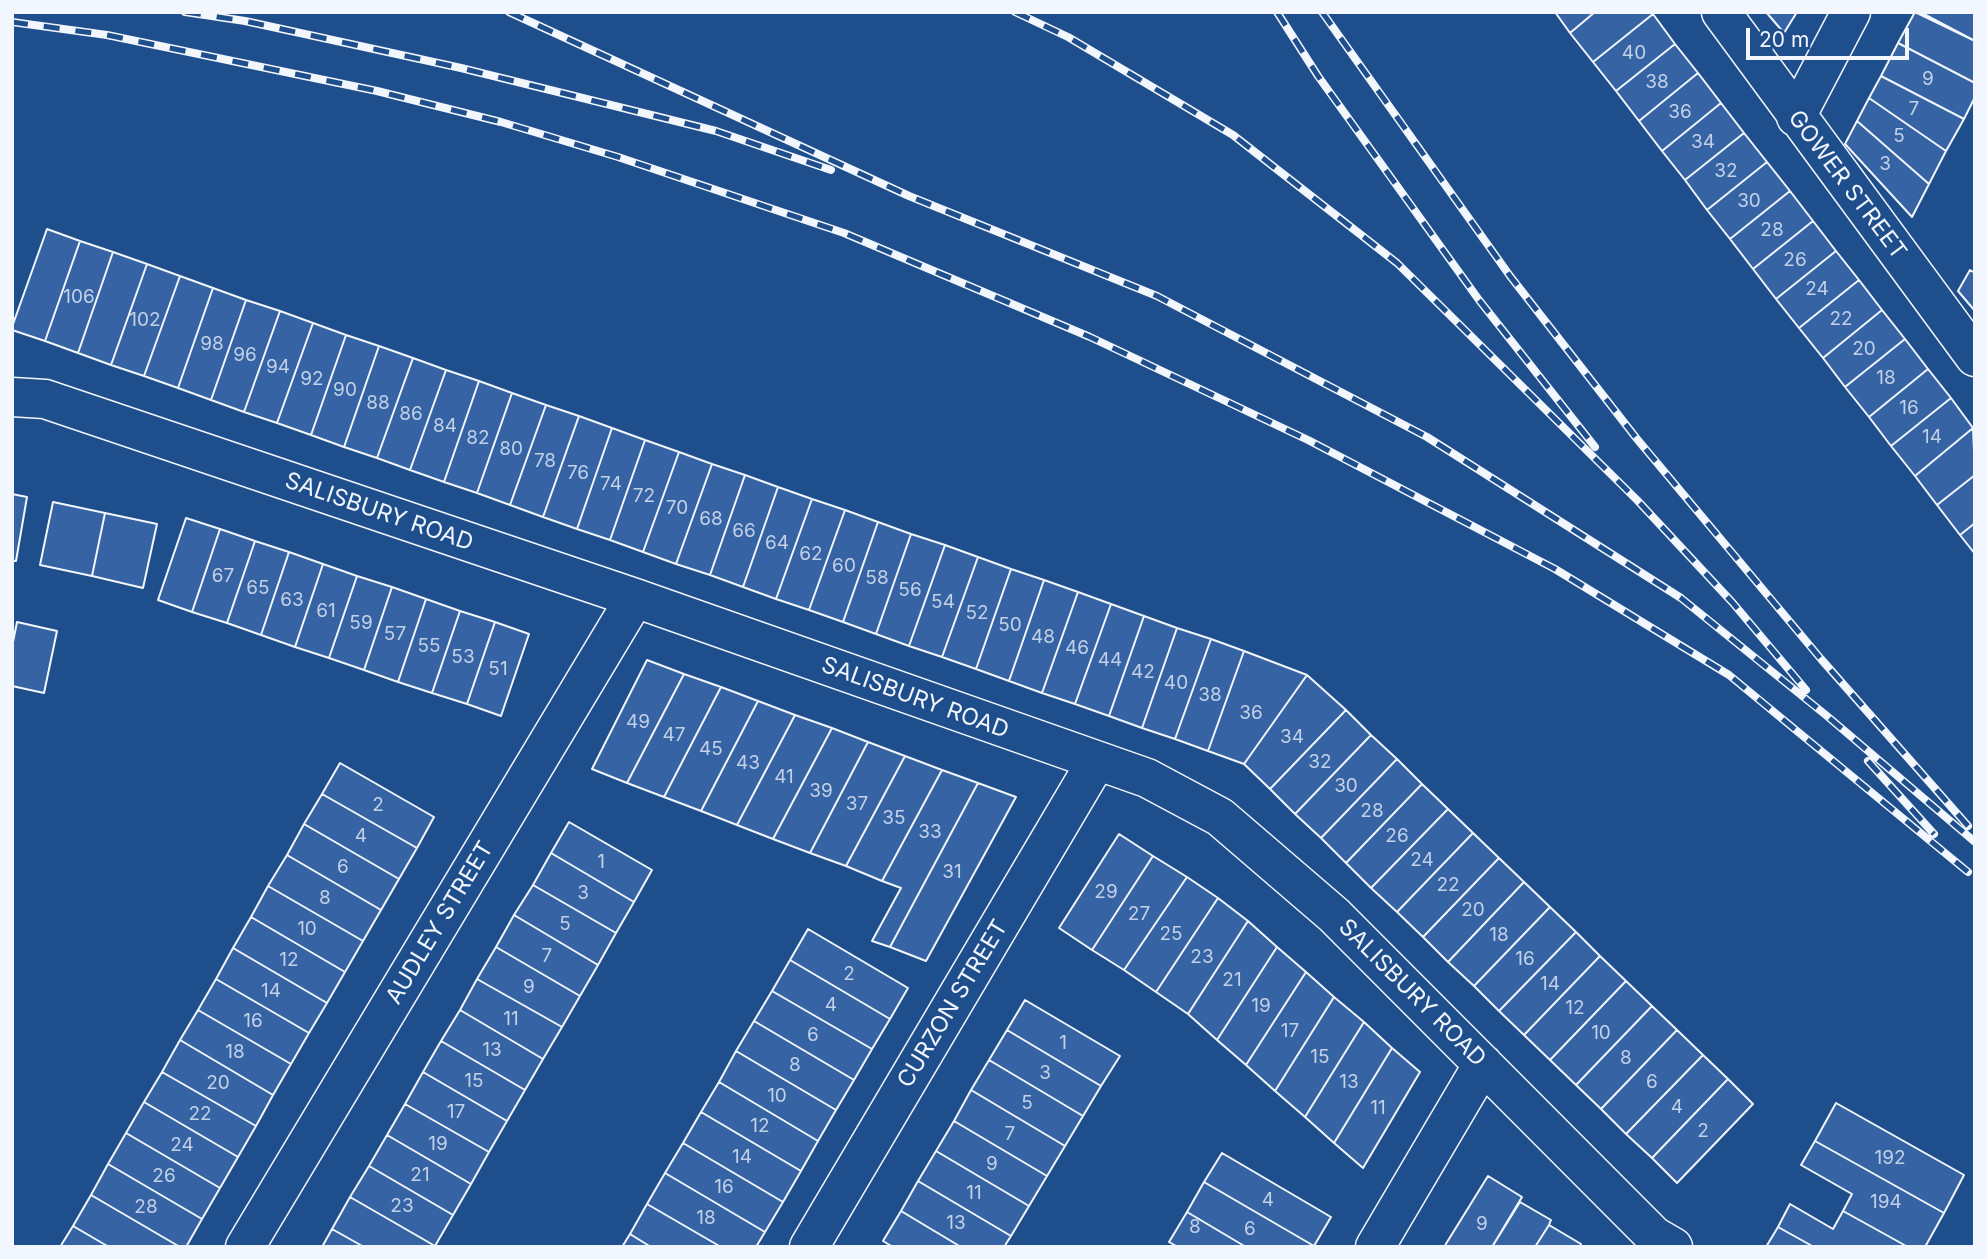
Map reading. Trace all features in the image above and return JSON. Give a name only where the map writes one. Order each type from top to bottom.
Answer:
[{"type":"street","name":"GOWER STREET","points":[[1721,12],[1975,356]]},
{"type":"street","points":[[1796,117],[1851,12]]},
{"type":"street","name":"SALISBURY ROAD","points":[[12,397],[45,399],[635,598],[1147,778],[1220,817],[1334,915],[1654,1236],[1673,1247]]},
{"type":"street","name":"AUDLEY STREET","points":[[246,1247],[635,598]]},
{"type":"street","name":"CURZON STREET","points":[[809,1247],[1096,762]]},
{"type":"street","points":[[1375,1247],[1483,1064]]},
{"type":"building","points":[[1555,12],[1595,12],[1570,33]]},
{"type":"building","points":[[1595,12],[1653,14],[1593,62],[1570,33]]},
{"type":"building","points":[[1766,12],[1797,12],[1784,33]]},
{"type":"building","points":[[1915,12],[1975,41],[1975,83],[1898,43]]},
{"type":"building","points":[[1920,12],[1975,12],[1975,41]]},
{"type":"building","points":[[1653,14],[1675,44],[1616,91],[1593,62]]},
{"type":"building","points":[[1898,43],[1975,83],[1975,97],[1964,119],[1881,76]]},
{"type":"building","points":[[1675,44],[1698,73],[1639,121],[1616,91]]},
{"type":"building","points":[[1698,73],[1721,103],[1662,151],[1639,121]]},
{"type":"building","points":[[1881,76],[1964,119],[1946,151],[1869,98]]},
{"type":"building","points":[[1869,98],[1946,151],[1929,184],[1857,121]]},
{"type":"building","points":[[1721,103],[1744,133],[1685,180],[1662,151]]},
{"type":"building","points":[[1857,121],[1929,184],[1912,217],[1845,144]]},
{"type":"building","points":[[1744,133],[1767,162],[1707,210],[1685,180]]},
{"type":"building","points":[[1767,162],[1790,191],[1730,239],[1707,210]]},
{"type":"building","points":[[1790,191],[1813,221],[1753,269],[1730,239]]},
{"type":"building","points":[[1813,221],[1836,251],[1776,299],[1753,269]]},
{"type":"building","points":[[47,229],[80,241],[45,341],[12,330],[12,327]]},
{"type":"building","points":[[80,241],[113,252],[78,353],[45,341]]},
{"type":"building","points":[[1836,251],[1859,280],[1799,328],[1776,299]]},
{"type":"building","points":[[113,252],[147,264],[111,365],[78,353]]},
{"type":"building","points":[[147,264],[180,276],[144,376],[111,365]]},
{"type":"building","points":[[1970,270],[1975,273],[1975,311],[1958,291]]},
{"type":"building","points":[[180,276],[213,288],[178,388],[144,376]]},
{"type":"building","points":[[1859,280],[1882,310],[1823,358],[1799,328]]},
{"type":"building","points":[[213,288],[246,300],[211,400],[178,388]]},
{"type":"building","points":[[246,300],[280,311],[244,412],[211,400]]},
{"type":"building","points":[[1882,310],[1905,339],[1845,387],[1823,358]]},
{"type":"building","points":[[280,311],[313,323],[277,423],[244,412]]},
{"type":"building","points":[[313,323],[346,335],[311,435],[277,423]]},
{"type":"building","points":[[346,335],[379,346],[344,447],[311,435]]},
{"type":"building","points":[[1905,339],[1928,369],[1869,417],[1845,387]]},
{"type":"building","points":[[379,346],[413,358],[377,458],[344,447]]},
{"type":"building","points":[[413,358],[446,370],[410,470],[377,458]]},
{"type":"building","points":[[1928,369],[1951,398],[1891,446],[1869,417]]},
{"type":"building","points":[[446,370],[479,381],[444,482],[410,470]]},
{"type":"building","points":[[479,381],[512,393],[477,493],[444,482]]},
{"type":"building","points":[[512,393],[546,405],[510,505],[477,493]]},
{"type":"building","points":[[1951,398],[1973,428],[1915,476],[1891,446]]},
{"type":"building","points":[[546,405],[579,416],[543,517],[510,505]]},
{"type":"building","points":[[579,416],[612,428],[577,529],[543,517]]},
{"type":"building","points":[[612,428],[645,440],[610,540],[577,529]]},
{"type":"building","points":[[1973,428],[1975,475],[1937,505],[1915,476]]},
{"type":"building","points":[[645,440],[679,452],[643,552],[610,540]]},
{"type":"building","points":[[679,452],[712,464],[676,564],[643,552]]},
{"type":"building","points":[[712,464],[745,475],[710,575],[676,564]]},
{"type":"building","points":[[745,475],[778,487],[743,587],[710,575]]},
{"type":"building","points":[[1975,475],[1975,523],[1960,535],[1937,505]]},
{"type":"building","points":[[778,487],[812,499],[776,599],[743,587]]},
{"type":"building","points":[[12,494],[27,497],[16,561],[12,561]]},
{"type":"building","points":[[812,499],[845,510],[809,610],[776,599]]},
{"type":"building","points":[[53,502],[105,513],[92,576],[40,565]]},
{"type":"building","points":[[845,510],[878,522],[843,622],[809,610]]},
{"type":"building","points":[[105,513],[157,524],[143,588],[92,576]]},
{"type":"building","points":[[186,518],[220,529],[192,612],[158,600]]},
{"type":"building","points":[[878,522],[911,534],[876,634],[843,622]]},
{"type":"building","points":[[1975,523],[1975,554],[1960,535]]},
{"type":"building","points":[[220,529],[255,541],[227,623],[192,612]]},
{"type":"building","points":[[911,534],[945,545],[909,646],[876,634]]},
{"type":"building","points":[[255,541],[289,552],[261,635],[227,623]]},
{"type":"building","points":[[945,545],[978,557],[942,657],[909,646]]},
{"type":"building","points":[[289,552],[323,564],[295,647],[261,635]]},
{"type":"building","points":[[978,557],[1011,569],[976,669],[942,657]]},
{"type":"building","points":[[323,564],[357,576],[329,658],[295,647]]},
{"type":"building","points":[[1011,569],[1044,580],[1009,681],[976,669]]},
{"type":"building","points":[[357,576],[392,587],[364,670],[329,658]]},
{"type":"building","points":[[1044,580],[1078,592],[1042,693],[1009,681]]},
{"type":"building","points":[[392,587],[426,599],[398,682],[364,670]]},
{"type":"building","points":[[1078,592],[1111,604],[1075,704],[1042,693]]},
{"type":"building","points":[[426,599],[460,611],[432,693],[398,682]]},
{"type":"building","points":[[1111,604],[1144,616],[1109,716],[1075,704]]},
{"type":"building","points":[[460,611],[495,622],[467,704],[432,693]]},
{"type":"building","points":[[1144,616],[1177,628],[1142,728],[1109,716]]},
{"type":"building","points":[[17,622],[57,631],[44,693],[12,686],[12,647]]},
{"type":"building","points":[[495,622],[529,634],[501,716],[467,704]]},
{"type":"building","points":[[1177,628],[1211,639],[1175,739],[1142,728]]},
{"type":"building","points":[[1211,639],[1244,651],[1208,751],[1175,739]]},
{"type":"building","points":[[1244,651],[1307,675],[1244,764],[1208,751]]},
{"type":"building","points":[[647,660],[684,674],[627,783],[592,769]]},
{"type":"building","points":[[684,674],[721,687],[664,797],[627,783]]},
{"type":"building","points":[[1307,675],[1346,710],[1270,789],[1244,764]]},
{"type":"building","points":[[721,687],[758,701],[701,811],[664,797]]},
{"type":"building","points":[[758,701],[795,715],[737,825],[701,811]]},
{"type":"building","points":[[1346,710],[1371,735],[1295,814],[1270,789]]},
{"type":"building","points":[[795,715],[832,728],[773,839],[737,825]]},
{"type":"building","points":[[832,728],[868,742],[810,853],[773,839]]},
{"type":"building","points":[[1371,735],[1397,759],[1321,838],[1295,814]]},
{"type":"building","points":[[868,742],[905,756],[846,866],[810,853]]},
{"type":"building","points":[[905,756],[942,770],[882,881],[846,866]]},
{"type":"building","points":[[1397,759],[1422,784],[1346,863],[1321,838]]},
{"type":"building","points":[[340,763],[434,817],[417,848],[322,794]]},
{"type":"building","points":[[942,770],[978,783],[890,947],[872,941],[901,888],[882,881]]},
{"type":"building","points":[[978,783],[1016,797],[926,961],[890,947]]},
{"type":"building","points":[[1422,784],[1448,809],[1371,888],[1346,863]]},
{"type":"building","points":[[322,794],[417,848],[399,879],[304,824]]},
{"type":"building","points":[[1448,809],[1473,833],[1397,912],[1371,888]]},
{"type":"building","points":[[569,822],[652,870],[634,902],[551,853]]},
{"type":"building","points":[[304,824],[399,879],[381,910],[287,855]]},
{"type":"building","points":[[1473,833],[1499,858],[1423,937],[1397,912]]},
{"type":"building","points":[[1119,834],[1153,856],[1092,950],[1059,928]]},
{"type":"building","points":[[551,853],[634,902],[616,933],[533,885]]},
{"type":"building","points":[[287,855],[381,910],[363,941],[268,886]]},
{"type":"building","points":[[1153,856],[1187,877],[1124,970],[1092,950]]},
{"type":"building","points":[[1499,858],[1524,882],[1448,962],[1423,937]]},
{"type":"building","points":[[1187,877],[1218,898],[1156,992],[1124,970]]},
{"type":"building","points":[[1524,882],[1550,907],[1474,986],[1448,962]]},
{"type":"building","points":[[533,885],[616,933],[598,965],[514,915]]},
{"type":"building","points":[[268,886],[363,941],[345,972],[251,917]]},
{"type":"building","points":[[1218,898],[1248,921],[1188,1014],[1156,992]]},
{"type":"building","points":[[1550,907],[1576,932],[1499,1011],[1474,986]]},
{"type":"building","points":[[514,915],[598,965],[580,996],[496,947]]},
{"type":"building","points":[[251,917],[345,972],[327,1003],[233,948]]},
{"type":"building","points":[[1248,921],[1277,947],[1217,1040],[1188,1014]]},
{"type":"building","points":[[808,929],[908,988],[890,1019],[790,960]]},
{"type":"building","points":[[1576,932],[1600,956],[1524,1035],[1499,1011]]},
{"type":"building","points":[[496,947],[580,996],[562,1027],[477,979]]},
{"type":"building","points":[[1277,947],[1306,972],[1246,1065],[1217,1040]]},
{"type":"building","points":[[233,948],[327,1003],[309,1033],[216,979]]},
{"type":"building","points":[[1600,956],[1626,981],[1550,1060],[1524,1035]]},
{"type":"building","points":[[790,960],[890,1019],[872,1049],[772,991]]},
{"type":"building","points":[[1306,972],[1334,997],[1275,1091],[1246,1065]]},
{"type":"building","points":[[216,979],[309,1033],[291,1064],[198,1010]]},
{"type":"building","points":[[477,979],[562,1027],[543,1059],[460,1010]]},
{"type":"building","points":[[1626,981],[1652,1006],[1576,1085],[1550,1060]]},
{"type":"building","points":[[772,991],[872,1049],[854,1080],[754,1021]]},
{"type":"building","points":[[1334,997],[1364,1022],[1305,1117],[1275,1091]]},
{"type":"building","points":[[1025,1000],[1120,1056],[1101,1086],[1007,1030]]},
{"type":"building","points":[[1652,1006],[1677,1030],[1601,1109],[1576,1085]]},
{"type":"building","points":[[198,1010],[291,1064],[273,1095],[180,1040]]},
{"type":"building","points":[[460,1010],[543,1059],[525,1090],[441,1041]]},
{"type":"building","points":[[754,1021],[854,1080],[836,1110],[736,1051]]},
{"type":"building","points":[[1364,1022],[1392,1048],[1334,1143],[1305,1117]]},
{"type":"building","points":[[1007,1030],[1101,1086],[1083,1116],[989,1060]]},
{"type":"building","points":[[1677,1030],[1703,1055],[1626,1134],[1601,1109]]},
{"type":"building","points":[[180,1040],[273,1095],[256,1126],[162,1072]]},
{"type":"building","points":[[441,1041],[525,1090],[507,1121],[423,1072]]},
{"type":"building","points":[[1392,1048],[1420,1072],[1363,1168],[1334,1143]]},
{"type":"building","points":[[736,1051],[836,1110],[818,1141],[719,1082]]},
{"type":"building","points":[[1703,1055],[1728,1079],[1652,1158],[1626,1134]]},
{"type":"building","points":[[989,1060],[1083,1116],[1065,1146],[971,1090]]},
{"type":"building","points":[[162,1072],[256,1126],[238,1157],[144,1102]]},
{"type":"building","points":[[423,1072],[507,1121],[489,1152],[405,1104]]},
{"type":"building","points":[[1728,1079],[1753,1104],[1677,1183],[1652,1158]]},
{"type":"building","points":[[719,1082],[818,1141],[801,1171],[701,1112]]},
{"type":"building","points":[[971,1090],[1065,1146],[1047,1176],[954,1121]]},
{"type":"building","points":[[144,1102],[238,1157],[220,1188],[126,1133]]},
{"type":"building","points":[[1836,1103],[1964,1175],[1944,1213],[1815,1141]]},
{"type":"building","points":[[405,1104],[489,1152],[471,1184],[387,1135]]},
{"type":"building","points":[[701,1112],[801,1171],[783,1202],[683,1143]]},
{"type":"building","points":[[954,1121],[1047,1176],[1029,1206],[936,1151]]},
{"type":"building","points":[[126,1133],[220,1188],[202,1219],[108,1164]]},
{"type":"building","points":[[387,1135],[471,1184],[453,1215],[369,1166]]},
{"type":"building","points":[[1815,1141],[1944,1213],[1925,1247],[1908,1247],[1843,1211],[1852,1194],[1801,1165]]},
{"type":"building","points":[[683,1143],[783,1202],[765,1232],[665,1173]]},
{"type":"building","points":[[936,1151],[1029,1206],[1011,1236],[918,1181]]},
{"type":"building","points":[[1222,1153],[1331,1217],[1314,1246],[1204,1182]]},
{"type":"building","points":[[108,1164],[202,1219],[186,1247],[180,1247],[91,1195]]},
{"type":"building","points":[[369,1166],[453,1215],[435,1246],[350,1197]]},
{"type":"building","points":[[665,1173],[765,1232],[756,1247],[721,1247],[647,1204]]},
{"type":"building","points":[[1488,1176],[1522,1197],[1492,1247],[1444,1247]]},
{"type":"building","points":[[918,1181],[1011,1236],[1004,1247],[961,1247],[901,1211]]},
{"type":"building","points":[[1204,1182],[1314,1246],[1246,1247],[1187,1212]]},
{"type":"building","points":[[91,1195],[180,1247],[109,1247],[73,1226]]},
{"type":"building","points":[[350,1197],[435,1246],[364,1247],[332,1229]]},
{"type":"building","points":[[1520,1202],[1551,1220],[1549,1225],[1535,1247],[1492,1247]]},
{"type":"building","points":[[647,1204],[721,1247],[651,1247],[630,1234]]},
{"type":"building","points":[[1790,1204],[1833,1229],[1843,1211],[1908,1247],[1814,1247],[1778,1227]]},
{"type":"building","points":[[901,1211],[961,1247],[893,1247],[883,1241]]},
{"type":"building","points":[[1187,1212],[1246,1247],[1178,1247],[1169,1242]]},
{"type":"building","points":[[1549,1225],[1581,1244],[1580,1247],[1535,1247]]},
{"type":"building","points":[[73,1226],[109,1247],[60,1247]]},
{"type":"building","points":[[1778,1227],[1814,1247],[1766,1247]]},
{"type":"building","points":[[332,1229],[364,1247],[322,1247]]},
{"type":"building","points":[[630,1234],[651,1247],[622,1247]]},
{"type":"railway","points":[[185,12],[245,21],[461,68],[716,131],[831,170]]},
{"type":"railway","points":[[509,12],[909,196],[1157,296],[1427,437],[1681,598],[1827,716],[1975,842]]},
{"type":"railway","points":[[1015,12],[1068,37],[1233,135],[1397,263],[1637,500],[1732,602],[1806,690]]},
{"type":"railway","points":[[1277,12],[1318,76],[1479,300],[1595,447]]},
{"type":"railway","points":[[1322,12],[1510,276],[1637,439],[1821,659],[1968,826]]},
{"type":"railway","points":[[12,22],[107,35],[377,91],[501,122],[618,157],[844,233],[1090,337],[1308,440],[1555,569],[1729,675],[1968,872]]},
{"type":"railway","points":[[1868,761],[1934,834]]}]
